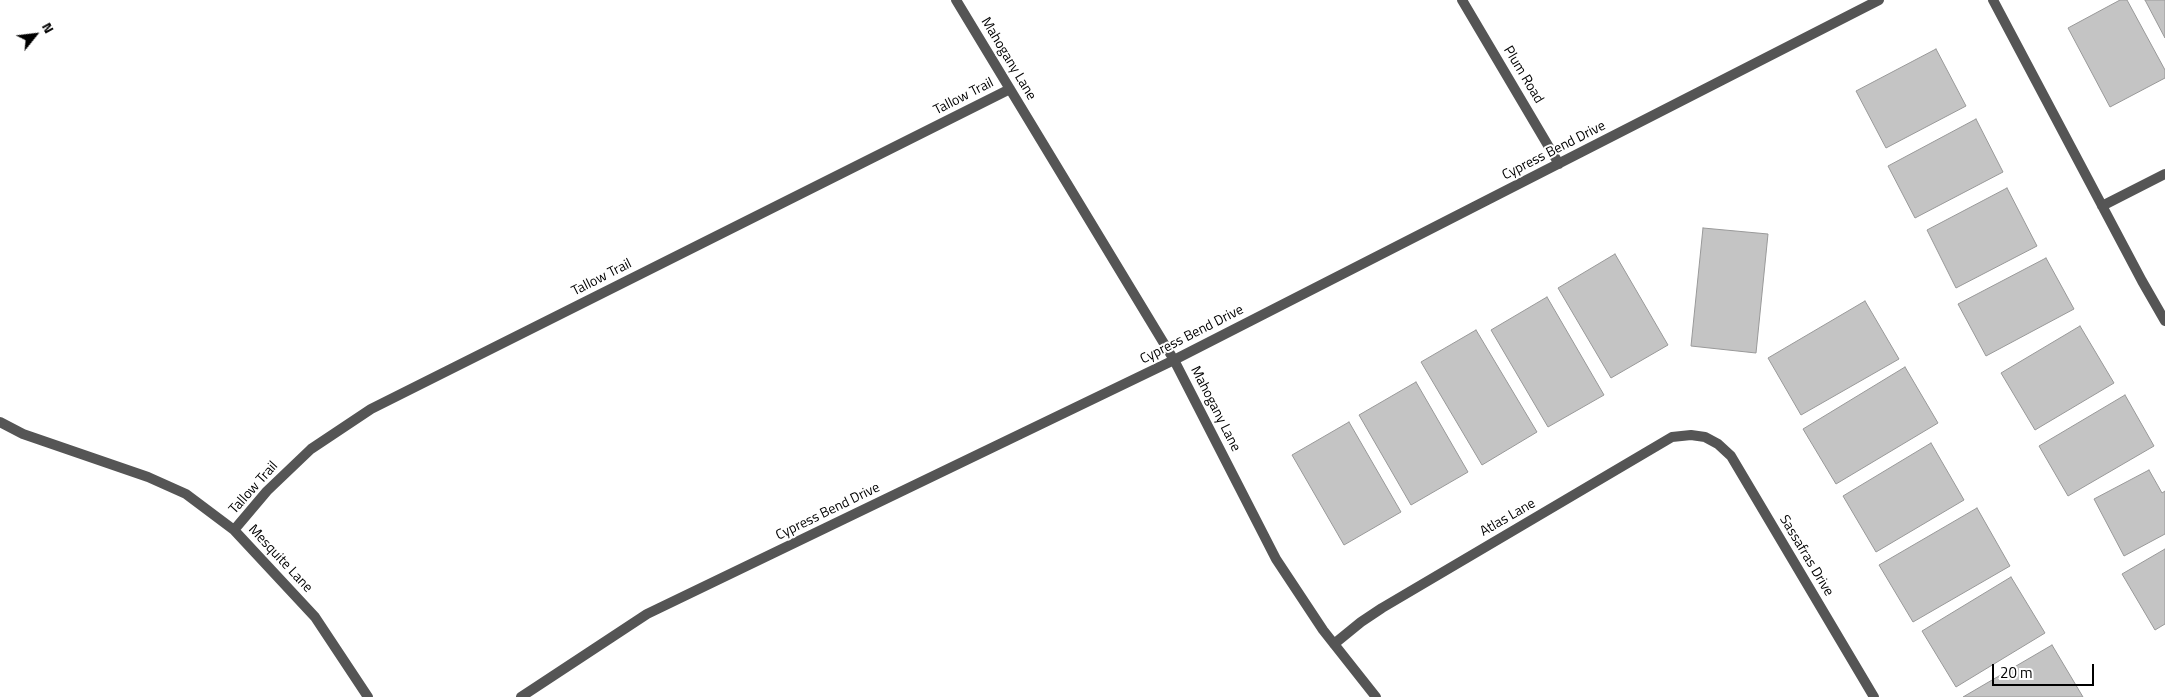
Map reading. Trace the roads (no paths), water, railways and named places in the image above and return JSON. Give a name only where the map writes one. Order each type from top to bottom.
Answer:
[{"type":"street","name":"Mahogany Lane","points":[[956,0],[1174,360],[1276,559],[1334,644],[1376,697]]},
{"type":"street","name":"Plum Road","points":[[1462,0],[1559,164]]},
{"type":"street","name":"Cypress Bend Drive","points":[[521,697],[647,614],[1174,360],[1879,0]]},
{"type":"street","points":[[1993,0],[2102,206],[2165,320]]},
{"type":"street","name":"Tallow Trail","points":[[234,530],[267,491],[311,449],[371,409],[1010,89]]},
{"type":"street","points":[[2102,206],[2165,174]]},
{"type":"street","name":"Mesquite Lane","points":[[0,422],[23,434],[148,477],[186,494],[234,530],[315,617],[368,697]]},
{"type":"street","name":"Atlas Lane","points":[[1334,644],[1382,608],[1672,438],[1691,434],[1705,437]]},
{"type":"street","name":"Sassafras Drive","points":[[1705,437],[1718,444],[1731,456],[1874,697]]}]
